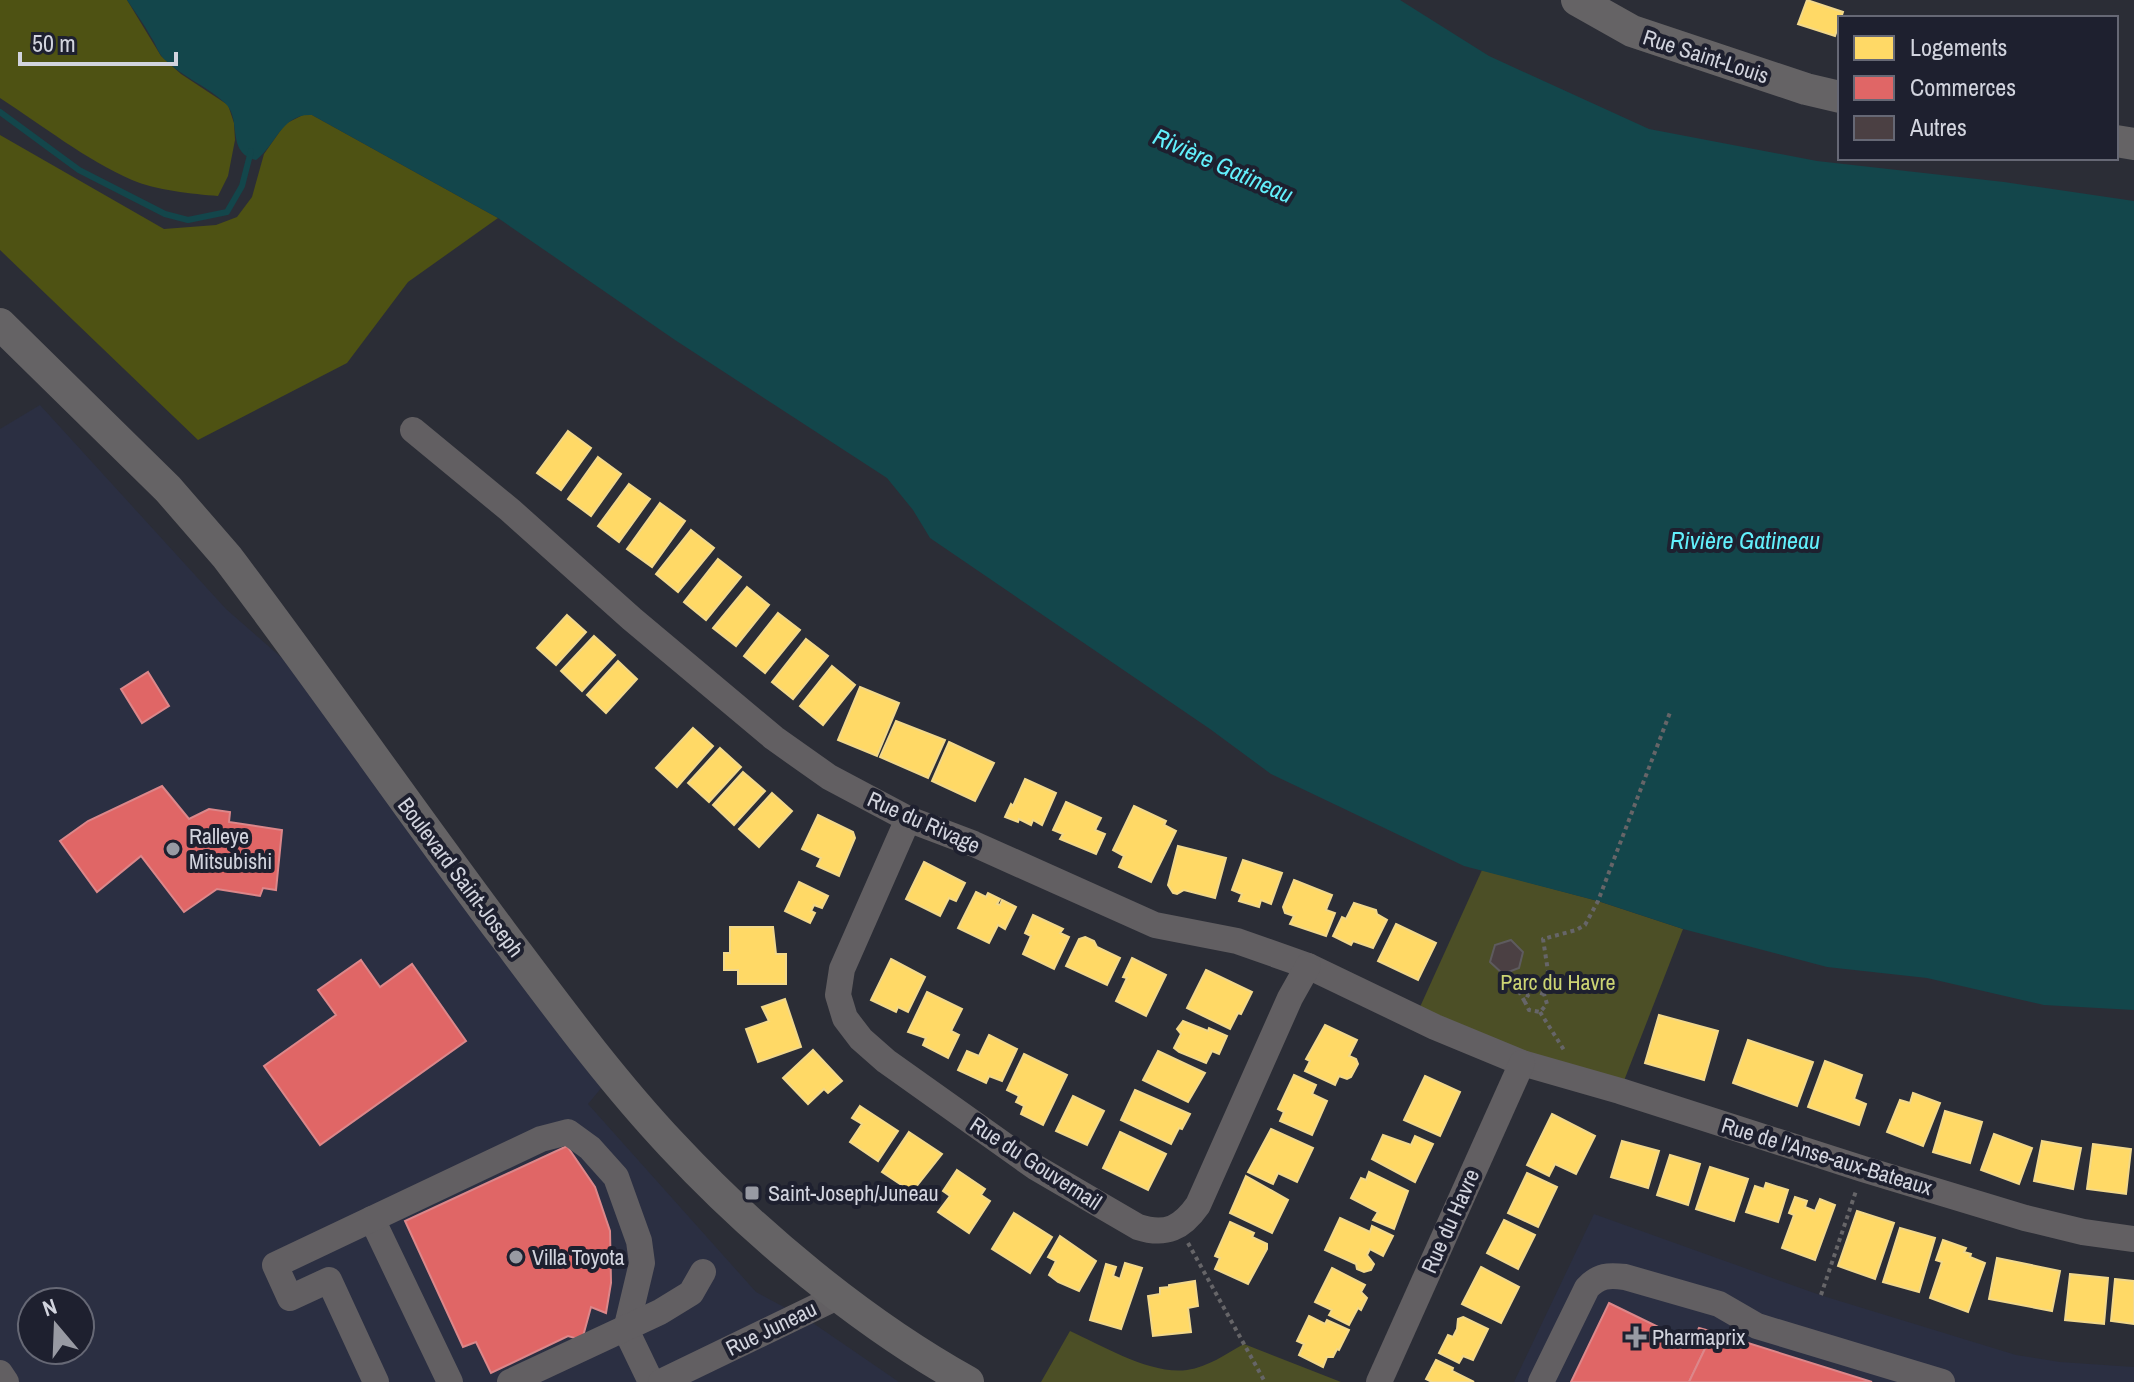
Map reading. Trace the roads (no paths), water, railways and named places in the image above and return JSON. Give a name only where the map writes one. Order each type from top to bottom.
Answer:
[{"type":"main road","name":"Rue Saint-Louis","points":[[1577,0],[1632,31],[1806,89],[1838,97]]},
{"type":"main road","name":"Boulevard Saint-Joseph","points":[[0,324],[168,489],[227,557],[530,970],[643,1112],[702,1176],[839,1296],[910,1347],[968,1382]]},
{"type":"street","name":"Rue du Rivage","points":[[413,430],[774,738],[829,777],[908,819],[974,844],[1155,925],[1237,941],[1308,966],[1425,1023],[1522,1063]]},
{"type":"street","name":"Rue du Gouvernail","points":[[908,819],[842,969],[838,995],[851,1027],[909,1080],[1035,1167],[1138,1227],[1153,1232],[1179,1227],[1198,1205],[1290,998],[1308,966]]},
{"type":"street","name":"Rue de l'Anse-aux-Bateaux","points":[[1522,1063],[2025,1218],[2083,1232],[2134,1239]]},
{"type":"street","name":"Rue du Havre","points":[[1378,1381],[1522,1063]]},
{"type":"street","points":[[376,1382],[329,1280],[290,1298],[275,1265],[541,1139],[568,1132],[590,1148],[616,1177],[639,1241],[642,1263],[626,1330],[651,1382]]},
{"type":"street","points":[[372,1219],[450,1382]]},
{"type":"street","points":[[510,1382],[626,1330],[691,1293],[703,1272]]},
{"type":"street","points":[[1541,1382],[1587,1288],[1594,1280],[1609,1275],[1719,1304],[1757,1326],[1942,1382]]},
{"type":"street","name":"Rue Juneau","points":[[661,1382],[839,1296]]},
{"type":"street","points":[[0,1373],[6,1382]]},
{"type":"water","name":"Rivière Gatineau","points":[[127,0],[1400,0],[1489,56],[1649,129],[1817,161],[2004,182],[2134,201],[2134,1010],[2044,1005],[1927,978],[1827,967],[1683,929],[1598,901],[1464,866],[1271,774],[930,538],[913,510],[887,478],[675,340],[498,218],[312,115],[293,119],[286,124],[256,160],[247,156],[237,143],[233,118],[225,103],[164,59]]},
{"type":"waterway","points":[[0,112],[79,170],[165,214],[188,220],[227,212],[242,186],[251,151]]},
{"type":"place","name":"Ralleye Mitsubishi","points":[[173,849]]},
{"type":"place","name":"Saint-Joseph/Juneau","points":[[752,1193]]},
{"type":"place","name":"Villa Toyota","points":[[516,1257]]},
{"type":"place","name":"Pharmaprix","points":[[1636,1337]]},
{"type":"park label","name":"Parc du Havre","points":[[1558,982]]}]
